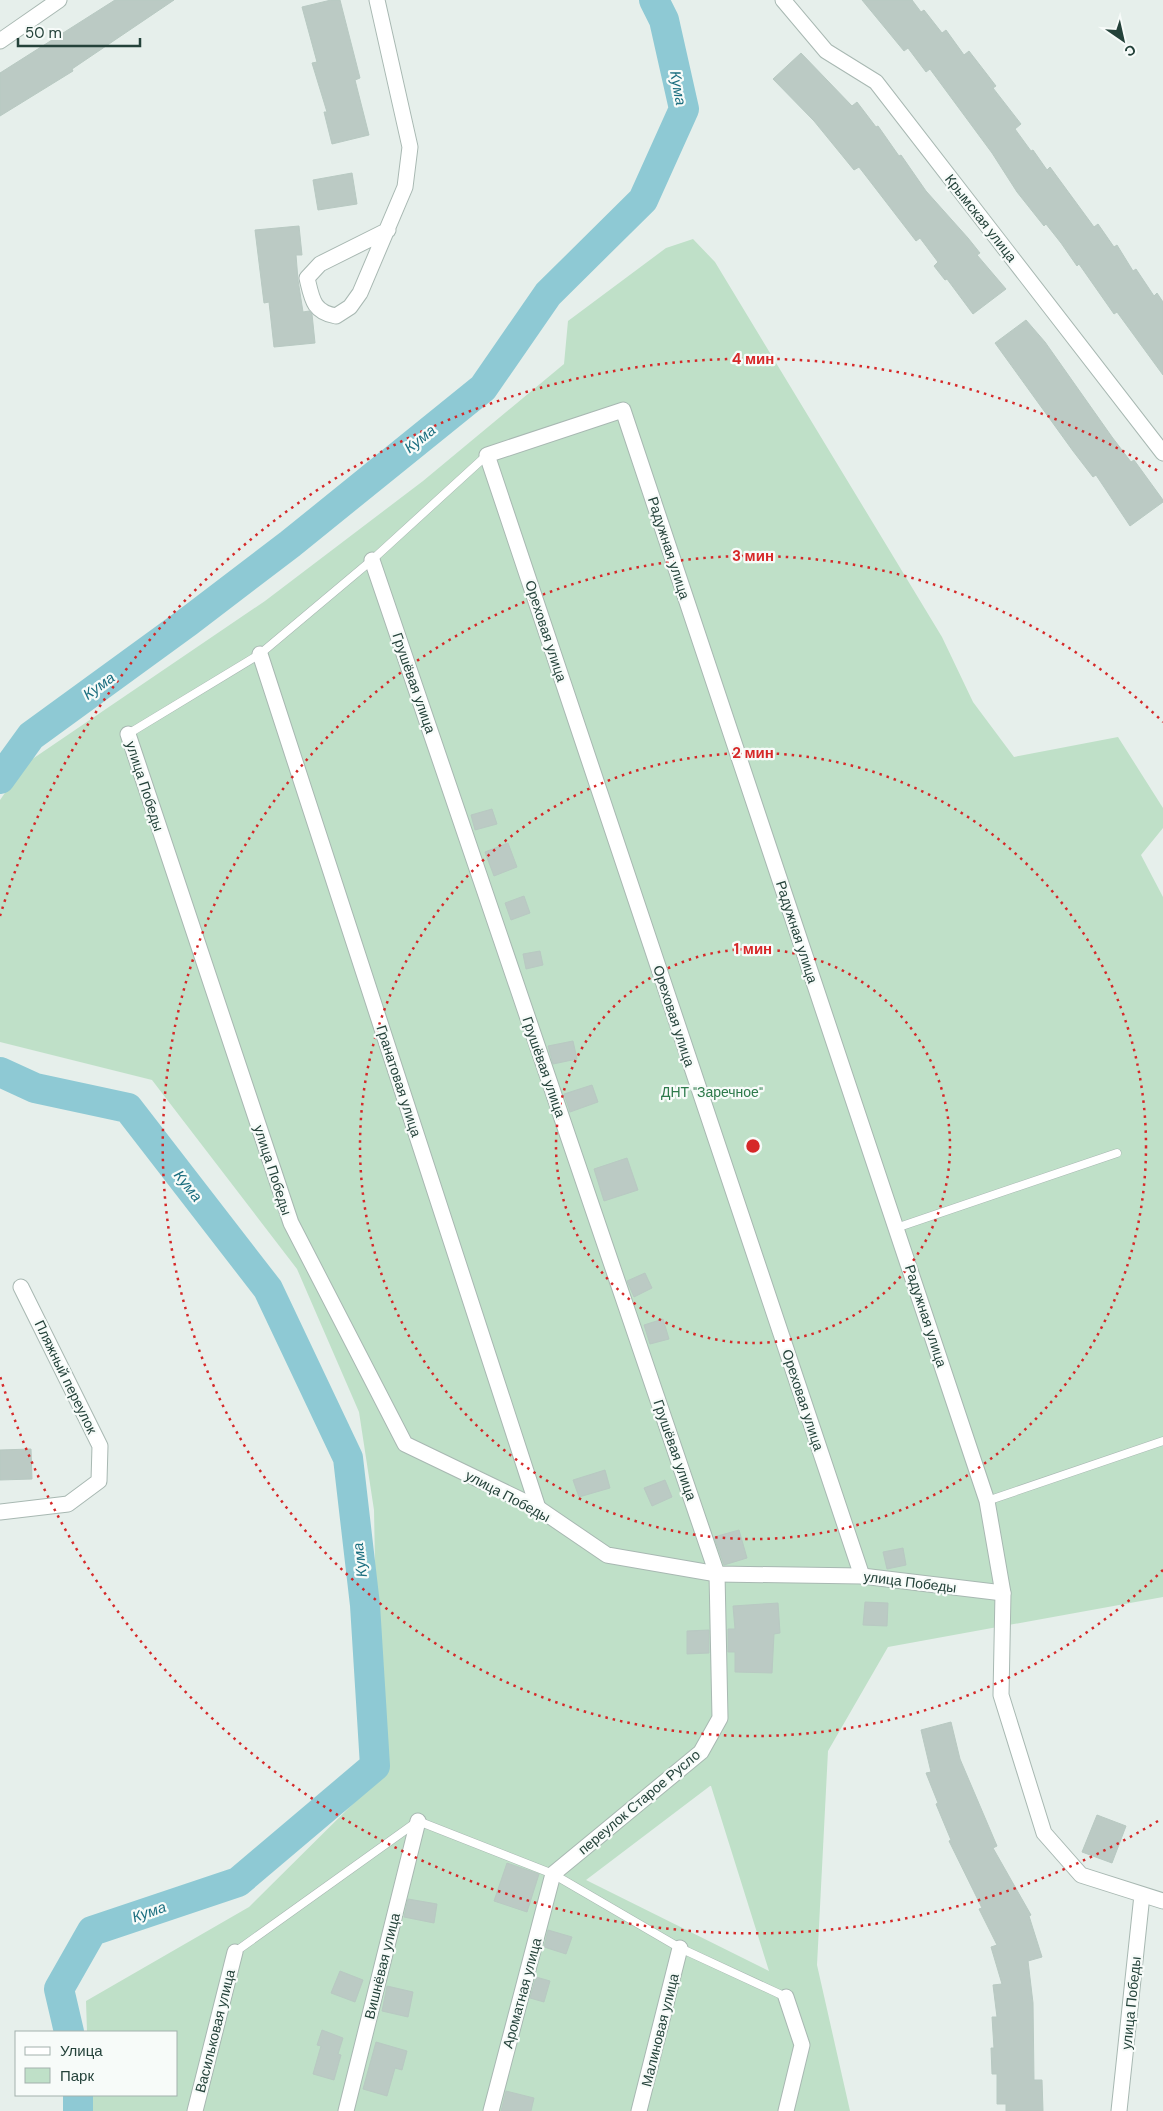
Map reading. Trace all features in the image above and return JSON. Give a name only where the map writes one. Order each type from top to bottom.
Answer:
[{"type":"street","points":[[0,41],[59,0]]},
{"type":"street","points":[[377,0],[410,147],[405,187],[388,230],[360,293],[350,307],[336,316],[324,314],[312,301],[307,278],[320,264],[388,230]]},
{"type":"street","name":"Крымская улица","points":[[783,0],[826,51],[876,82],[1163,453]]},
{"type":"street","name":"Радужная улица","points":[[487,455],[623,410],[987,1501],[1003,1593]]},
{"type":"street","name":"Ореховая улица","points":[[487,455],[862,1576]]},
{"type":"street","name":"Грушёвая улица","points":[[372,560],[717,1574]]},
{"type":"street","name":"Гранатовая улица","points":[[260,654],[538,1508]]},
{"type":"street","name":"улица Победы","points":[[128,734],[290,1224],[406,1444],[538,1508],[607,1555],[717,1574],[862,1576],[1003,1593]]},
{"type":"street","name":"Пляжный переулок","points":[[0,1512],[68,1504],[99,1481],[100,1446],[21,1287]]},
{"type":"street","name":"переулок Старое Русло","points":[[553,1874],[701,1752],[720,1718],[717,1574]]},
{"type":"street","points":[[1003,1593],[1001,1695],[1044,1833],[1082,1875],[1163,1901]]},
{"type":"street","name":"Вишнёвая улица","points":[[346,2111],[418,1821]]},
{"type":"street","name":"Ароматная улица","points":[[490,2111],[553,1874]]},
{"type":"street","name":"улица Победы","points":[[1119,2111],[1142,1895]]},
{"type":"street","name":"Малиновая улица","points":[[639,2111],[680,1948]]},
{"type":"street","name":"Васильковая улица","points":[[195,2111],[235,1952]]},
{"type":"street","points":[[786,1997],[802,2045],[786,2111]]},
{"type":"lane","points":[[128,734],[260,654],[372,560],[487,455]]},
{"type":"lane","points":[[896,1228],[1117,1153]]},
{"type":"lane","points":[[987,1501],[1163,1441]]},
{"type":"lane","points":[[235,1952],[418,1821],[553,1874],[680,1948],[786,1997]]},
{"type":"green space","name":"ДНТ \"Заречное\"","points":[[693,239],[715,262],[942,637],[973,702],[1014,757],[1118,737],[1163,808],[1163,828],[1141,855],[1163,897],[1163,1597],[888,1647],[828,1751],[817,1965],[850,2111],[89,2111],[88,2096],[178,2096],[178,2031],[87,2031],[86,2001],[249,1907],[379,1778],[374,1510],[359,1412],[297,1269],[152,1080],[0,1042],[0,800],[25,764],[265,601],[423,481],[564,364],[568,321],[666,248]],"holes":[[[711,1786],[769,1971],[586,1880]]]},
{"type":"building","points":[[115,0],[174,0],[72,69],[73,71],[0,116],[0,73]]},
{"type":"building","points":[[331,0],[340,0],[360,78],[355,80],[369,135],[332,144],[324,112],[327,112],[312,63],[317,62],[302,7]]},
{"type":"building","points":[[862,0],[912,0],[921,12],[924,10],[942,33],[946,30],[964,55],[969,51],[996,86],[993,88],[1021,124],[1015,129],[1031,151],[1033,150],[1047,170],[1050,167],[1094,227],[1098,224],[1114,247],[1117,245],[1133,271],[1136,269],[1154,296],[1157,293],[1163,302],[1163,375],[1117,312],[1114,314],[1079,264],[1077,266],[1046,224],[1044,226],[1017,192],[992,153],[930,69],[926,72],[908,48],[904,51]]},
{"type":"building","points":[[801,53],[852,106],[857,102],[876,127],[878,126],[926,191],[968,238],[980,253],[977,255],[1006,289],[973,314],[947,279],[945,280],[934,266],[938,262],[920,238],[916,241],[859,167],[854,170],[814,121],[773,79]]},
{"type":"building","points":[[352,173],[357,204],[318,210],[313,180]]},
{"type":"building","points":[[299,226],[302,255],[296,255],[298,280],[303,312],[309,311],[312,314],[315,343],[274,347],[269,302],[264,303],[255,230]]},
{"type":"building","points":[[1026,320],[1045,342],[1131,462],[1134,460],[1163,500],[1163,502],[1130,526],[1096,475],[1093,477],[1073,451],[995,343]]},
{"type":"building","points":[[492,809],[497,824],[475,830],[471,815]]},
{"type":"building","points":[[508,843],[517,867],[494,876],[485,852]]},
{"type":"building","points":[[524,896],[530,913],[511,920],[505,903]]},
{"type":"building","points":[[540,951],[543,965],[526,969],[523,954]]},
{"type":"building","points":[[573,1041],[577,1059],[553,1064],[548,1046]]},
{"type":"building","points":[[592,1085],[598,1102],[570,1112],[564,1094]]},
{"type":"building","points":[[627,1158],[638,1190],[604,1201],[594,1169]]},
{"type":"building","points":[[645,1273],[652,1288],[634,1297],[627,1281]]},
{"type":"building","points":[[663,1319],[669,1339],[650,1344],[644,1325]]},
{"type":"building","points":[[31,1449],[32,1479],[0,1480],[0,1450]]},
{"type":"building","points":[[605,1470],[610,1488],[579,1497],[573,1480]]},
{"type":"building","points":[[665,1480],[672,1497],[652,1506],[644,1488]]},
{"type":"building","points":[[739,1530],[747,1558],[724,1565],[714,1537]]},
{"type":"building","points":[[903,1548],[906,1565],[887,1569],[883,1552]]},
{"type":"building","points":[[865,1602],[888,1603],[887,1626],[863,1625]]},
{"type":"building","points":[[778,1603],[780,1633],[774,1634],[772,1673],[735,1672],[735,1652],[728,1652],[728,1629],[735,1629],[733,1606]]},
{"type":"building","points":[[709,1630],[709,1653],[687,1654],[687,1631]]},
{"type":"building","points":[[951,1722],[960,1759],[997,1846],[993,1848],[1031,1915],[1029,1916],[1042,1957],[1028,1961],[1033,2003],[1034,2080],[1042,2080],[1043,2111],[1006,2111],[1006,2104],[997,2104],[997,2074],[992,2074],[991,2048],[994,2048],[992,2017],[997,2017],[993,1985],[1002,1984],[991,1947],[997,1945],[979,1909],[982,1908],[949,1841],[951,1840],[926,1773],[931,1772],[921,1730]]},
{"type":"building","points":[[1097,1815],[1126,1826],[1112,1863],[1082,1852]]},
{"type":"building","points":[[507,1863],[539,1874],[527,1912],[494,1901]]},
{"type":"building","points":[[408,1899],[437,1904],[434,1923],[404,1917]]},
{"type":"building","points":[[548,1930],[572,1937],[566,1954],[544,1947]]},
{"type":"building","points":[[340,1971],[363,1980],[355,2002],[331,1993]]},
{"type":"building","points":[[536,1977],[550,1981],[544,2002],[530,1998]]},
{"type":"building","points":[[387,1986],[413,1992],[408,2017],[382,2011]]},
{"type":"building","points":[[322,2030],[343,2038],[338,2054],[341,2055],[334,2080],[313,2074],[321,2046],[317,2045]]},
{"type":"building","points":[[376,2042],[407,2051],[402,2070],[395,2068],[387,2096],[363,2089]]},
{"type":"building","points":[[506,2091],[534,2098],[531,2111],[501,2111]]},
{"type":"waterway","name":"Кума","points":[[0,779],[31,736],[189,621],[290,544],[483,388],[548,294],[643,200],[684,109],[664,20],[654,0]]},
{"type":"waterway","name":"Кума","points":[[0,1072],[35,1088],[128,1108],[268,1289],[348,1458],[365,1605],[375,1766],[238,1882],[92,1931],[59,1989],[69,2031]]},
{"type":"waterway","name":"Кума","points":[[78,2096],[78,2111]]}]
